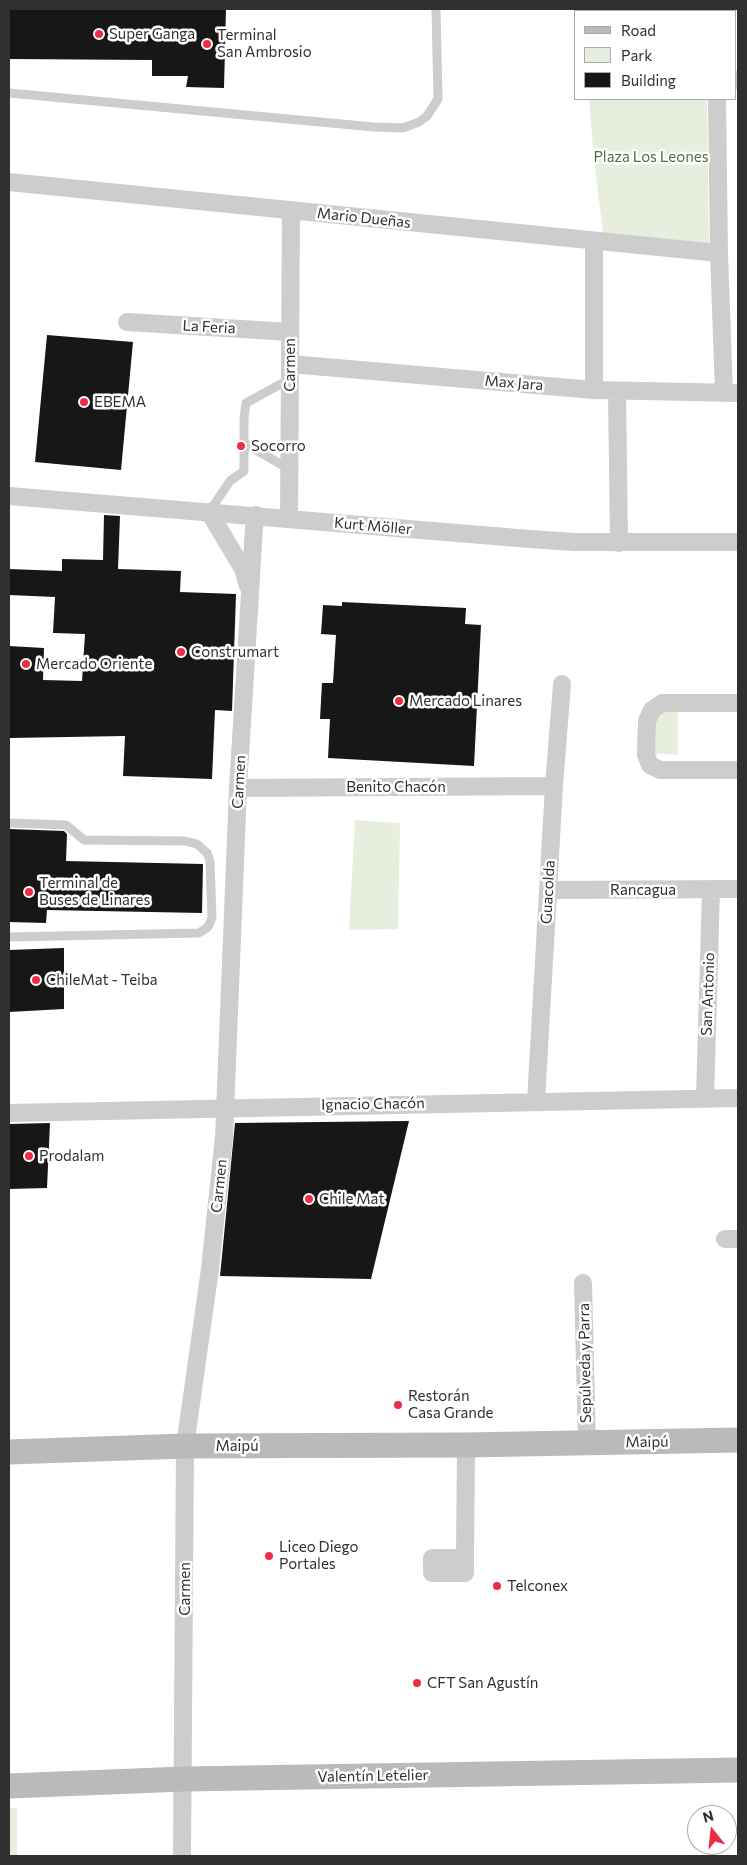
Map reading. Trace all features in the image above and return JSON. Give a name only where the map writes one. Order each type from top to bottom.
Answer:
[{"type":"main road","name":"Maipú","points":[[9,1452],[185,1446],[587,1444],[738,1440]]},
{"type":"main road","name":"Valentín Letelier","points":[[9,1786],[184,1779],[738,1770]]},
{"type":"street","points":[[716,100],[719,253],[731,393]]},
{"type":"street","name":"Mario Dueñas","points":[[9,182],[719,253]]},
{"type":"street","name":"Carmen","points":[[289,518],[291,211]]},
{"type":"street","points":[[594,242],[594,390]]},
{"type":"street","name":"La Feria","points":[[127,322],[290,332]]},
{"type":"street","name":"Max Jara","points":[[290,372],[594,390],[731,393]]},
{"type":"street","points":[[617,391],[620,542]]},
{"type":"street","name":"Kurt Möller","points":[[9,496],[530,539],[620,542],[738,542]]},
{"type":"street","points":[[209,512],[243,568],[251,593]]},
{"type":"street","name":"Carmen","points":[[182,1856],[185,1446],[210,1270],[226,1108],[238,788],[256,515]]},
{"type":"street","name":"Guacolda","points":[[536,1101],[554,786],[562,684]]},
{"type":"street","points":[[738,703],[662,703],[652,710],[647,720],[646,755],[650,765],[660,770],[738,770]]},
{"type":"street","name":"Benito Chacón","points":[[238,788],[554,786]]},
{"type":"street","name":"Rancagua","points":[[548,890],[738,889]]},
{"type":"street","name":"San Antonio","points":[[705,1098],[711,890]]},
{"type":"street","name":"Ignacio Chacón","points":[[9,1113],[738,1098]]},
{"type":"street","name":"Sepúlveda y Parra","points":[[583,1283],[587,1444]]},
{"type":"street","points":[[465,1558],[466,1445]]},
{"type":"lane","points":[[9,93],[374,127],[403,128],[419,122],[427,116],[438,99],[436,9]]},
{"type":"lane","points":[[209,512],[230,481],[244,471],[244,418],[246,403],[290,372]]},
{"type":"lane","points":[[244,443],[289,470]]},
{"type":"lane","points":[[9,823],[66,825],[84,840],[185,841],[197,844],[210,860],[212,918],[208,927],[199,933],[9,937]]},
{"type":"green space","name":"Plaza Los Leones","points":[[589,100],[707,100],[709,243],[603,233]]},
{"type":"green space","points":[[678,709],[678,755],[648,753],[652,710]]},
{"type":"green space","points":[[355,820],[400,823],[398,929],[349,930]]},
{"type":"green space","points":[[9,1808],[17,1808],[17,1856],[9,1856]]},
{"type":"building","name":"Super Ganga","points":[[9,9],[226,9],[224,88],[186,87],[188,76],[152,76],[152,60],[9,59]]},
{"type":"building","name":"EBEMA","points":[[47,335],[133,342],[121,470],[35,462]]},
{"type":"building","points":[[104,515],[120,516],[118,569],[181,571],[180,592],[236,594],[232,711],[215,710],[212,779],[123,776],[125,736],[9,738],[9,646],[44,648],[43,680],[82,681],[85,634],[53,633],[55,597],[9,595],[9,569],[62,571],[62,559],[103,560]]},
{"type":"building","name":"Mercado Linares","points":[[342,602],[466,608],[465,624],[481,625],[474,766],[328,758],[330,719],[320,719],[322,683],[333,683],[336,635],[321,634],[323,605],[342,606]]},
{"type":"building","points":[[9,829],[64,831],[67,834],[66,861],[203,864],[202,913],[47,910],[46,923],[9,922]]},
{"type":"building","name":"ChileMat - Teiba","points":[[64,948],[64,1009],[9,1012],[9,950]]},
{"type":"building","name":"Chile Mat","points":[[409,1121],[371,1279],[220,1276],[235,1123]]},
{"type":"building","name":"Prodalam","points":[[50,1123],[47,1188],[9,1189],[9,1124]]},
{"type":"place","name":"Super Ganga","points":[[99,34]]},
{"type":"place","name":"Terminal San Ambrosio","points":[[207,44]]},
{"type":"place","name":"EBEMA","points":[[84,402]]},
{"type":"place","name":"Socorro","points":[[241,446]]},
{"type":"place","name":"Construmart","points":[[181,652]]},
{"type":"place","name":"Mercado Oriente","points":[[26,664]]},
{"type":"place","name":"Mercado Linares","points":[[399,701]]},
{"type":"place","name":"Terminal de Buses de Linares","points":[[29,892]]},
{"type":"place","name":"ChileMat - Teiba","points":[[36,980]]},
{"type":"place","name":"Prodalam","points":[[29,1156]]},
{"type":"place","name":"Chile Mat","points":[[309,1199]]},
{"type":"place","name":"Restorán Casa Grande","points":[[398,1405]]},
{"type":"place","name":"Liceo Diego Portales","points":[[269,1556]]},
{"type":"place","name":"Telconex","points":[[497,1586]]},
{"type":"place","name":"CFT San Agustín","points":[[417,1683]]}]
